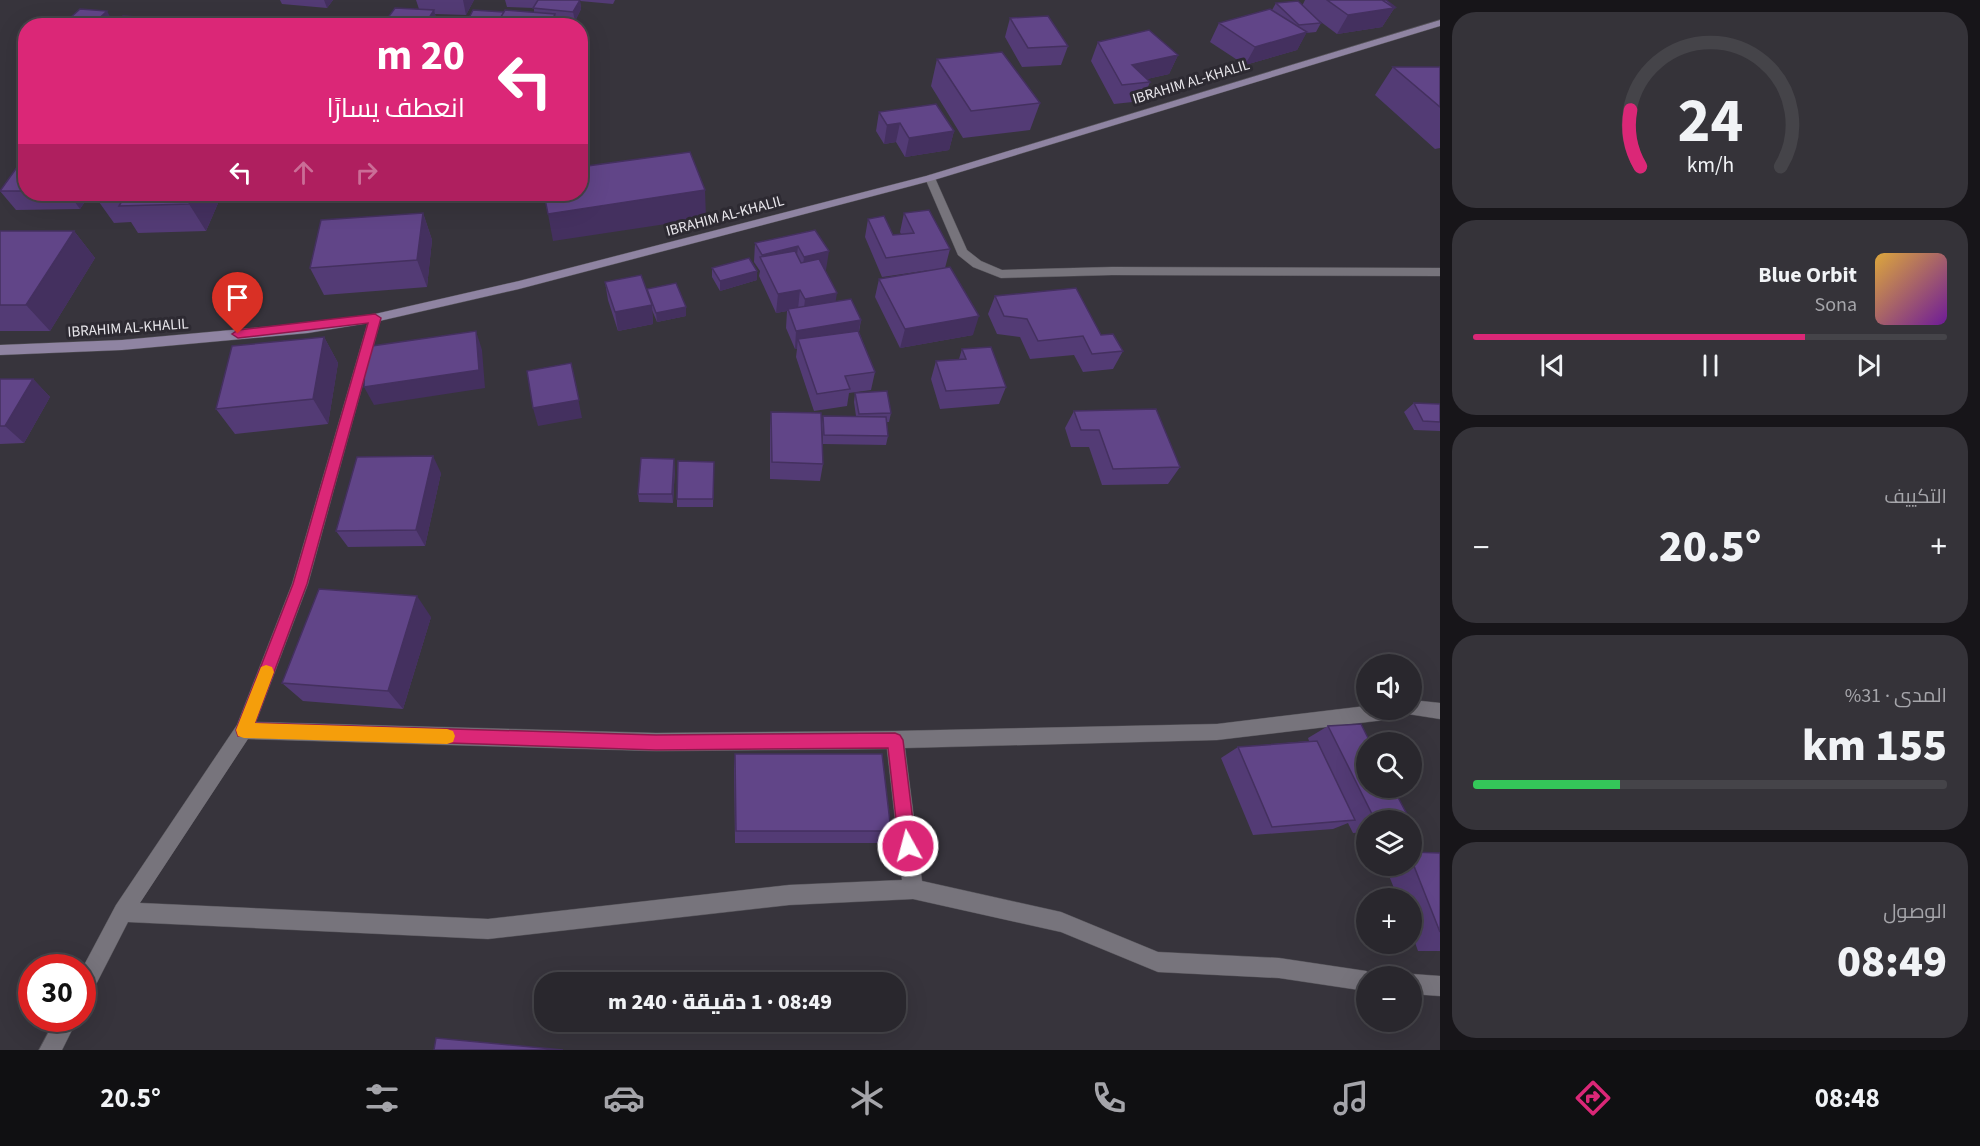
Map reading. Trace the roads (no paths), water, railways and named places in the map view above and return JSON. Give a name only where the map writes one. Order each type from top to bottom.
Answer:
[{"type":"street","name":"IBRAHIM AL-KHALIL","points":[[0,350],[122,345],[308,328],[375,318],[519,285],[930,177],[1412,30],[1440,24]]},
{"type":"street","points":[[930,177],[962,252],[977,264],[1001,273],[1440,272]]},
{"type":"street","points":[[96,964],[123,912],[244,730],[300,584],[375,318]]},
{"type":"street","points":[[1422,709],[1440,711]]},
{"type":"street","points":[[244,730],[656,742],[895,740],[1217,732],[1356,715]]},
{"type":"street","points":[[895,740],[913,889]]},
{"type":"street","points":[[123,912],[488,929],[789,895],[913,889],[1061,922],[1158,962],[1280,968],[1356,979]]},
{"type":"street","points":[[1422,985],[1440,986]]},
{"type":"street","points":[[50,1050],[60,1032]]}]
